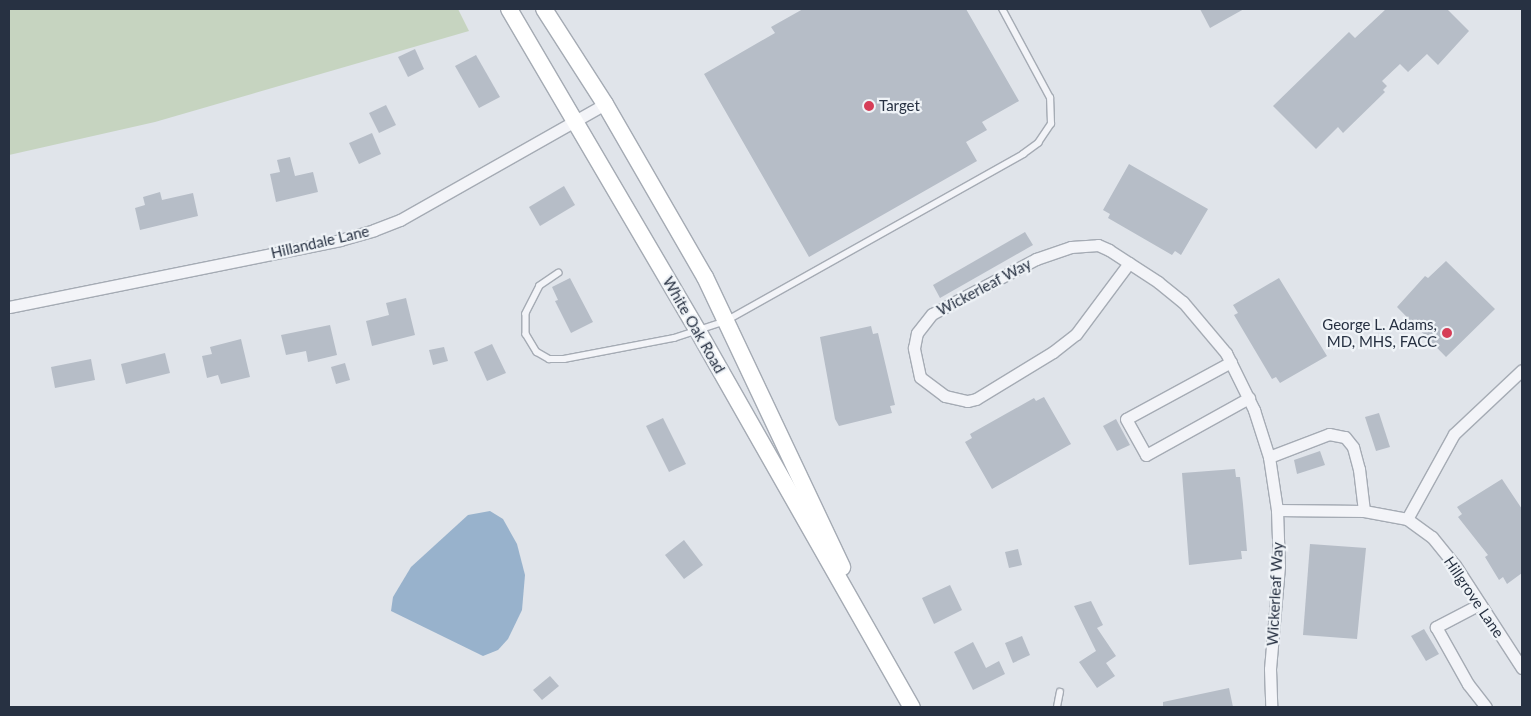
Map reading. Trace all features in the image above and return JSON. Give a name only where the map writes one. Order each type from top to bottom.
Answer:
[{"type":"street","name":"White Oak Road","points":[[509,9],[698,331],[912,707]]},
{"type":"street","name":"White Oak Road","points":[[544,9],[605,104],[705,277],[876,642]]},
{"type":"street","name":"Hillandale Lane","points":[[9,307],[330,242],[374,230],[400,220],[574,119],[605,104]]},
{"type":"street","name":"Wickerleaf Way","points":[[1129,263],[1076,334],[1053,352],[976,399],[967,401],[944,396],[920,377],[914,348],[917,333],[932,314],[1036,259],[1071,247],[1098,245],[1129,263],[1183,302],[1208,330],[1231,362],[1264,434],[1269,457],[1277,510],[1279,566],[1270,669],[1271,707]]},
{"type":"street","points":[[1231,362],[1126,419],[1146,455],[1249,398]]},
{"type":"street","points":[[1407,518],[1454,434],[1522,370]]},
{"type":"street","points":[[1269,457],[1329,434],[1345,437],[1353,447],[1359,469],[1364,511]]},
{"type":"street","name":"Hillgrove Lane","points":[[1277,510],[1364,511],[1407,518],[1432,537],[1480,604],[1522,668]]},
{"type":"street","points":[[1480,604],[1436,627],[1468,684],[1486,707]]},
{"type":"lane","points":[[559,272],[540,286],[530,301],[524,324],[530,344],[549,359],[586,357],[698,331],[726,321],[1038,143],[1051,124],[1050,98],[1002,9]]},
{"type":"lane","points":[[1057,707],[1060,692]]},
{"type":"green space","points":[[9,9],[458,9],[469,31],[155,122],[9,155]]},
{"type":"water","points":[[490,511],[503,519],[517,544],[525,575],[522,610],[508,639],[498,650],[483,656],[391,611],[393,597],[411,567],[468,515]]},
{"type":"building","points":[[803,9],[966,9],[1019,101],[982,122],[987,130],[966,142],[977,161],[809,257],[704,74],[775,33],[771,27]]},
{"type":"building","points":[[1200,9],[1244,9],[1210,28]]},
{"type":"building","points":[[1386,9],[1447,9],[1469,31],[1438,65],[1427,54],[1408,72],[1400,64],[1382,81],[1387,86],[1383,90],[1385,92],[1343,133],[1338,127],[1316,149],[1273,106],[1349,32],[1355,38]]},
{"type":"building","points":[[415,49],[424,69],[408,77],[398,57]]},
{"type":"building","points":[[476,55],[500,97],[479,108],[455,66]]},
{"type":"building","points":[[386,105],[396,125],[379,133],[369,113]]},
{"type":"building","points":[[372,133],[381,154],[359,164],[349,143]]},
{"type":"building","points":[[290,157],[295,176],[313,172],[318,192],[276,202],[270,174],[280,172],[277,160]]},
{"type":"building","points":[[1129,164],[1208,209],[1181,255],[1175,251],[1172,255],[1108,218],[1110,214],[1103,210]]},
{"type":"building","points":[[564,186],[575,205],[540,226],[529,207]]},
{"type":"building","points":[[160,192],[162,200],[193,193],[198,216],[140,230],[135,208],[145,205],[143,197]]},
{"type":"building","points":[[1025,232],[1033,245],[940,298],[933,285]]},
{"type":"building","name":"George L. Adams, MD, MHS, FACC","points":[[1446,261],[1495,309],[1446,357],[1397,307],[1425,276],[1428,278]]},
{"type":"building","points":[[570,278],[593,322],[571,333],[555,301],[558,300],[552,287]]},
{"type":"building","points":[[1279,278],[1327,356],[1280,383],[1276,377],[1272,379],[1234,315],[1238,313],[1233,305]]},
{"type":"building","points":[[406,298],[415,335],[372,346],[366,321],[389,315],[386,303]]},
{"type":"building","points":[[330,325],[337,355],[308,362],[306,351],[286,355],[281,335]]},
{"type":"building","points":[[871,326],[873,334],[878,333],[895,405],[890,406],[892,413],[839,426],[835,419],[820,337]]},
{"type":"building","points":[[241,339],[250,377],[221,384],[218,375],[207,378],[202,356],[212,354],[210,347]]},
{"type":"building","points":[[492,344],[506,373],[487,381],[474,352]]},
{"type":"building","points":[[444,347],[448,361],[433,365],[429,350]]},
{"type":"building","points":[[165,353],[170,373],[126,384],[121,364]]},
{"type":"building","points":[[91,359],[95,380],[55,388],[51,367]]},
{"type":"building","points":[[345,363],[350,380],[336,384],[331,367]]},
{"type":"building","points":[[1044,397],[1071,444],[992,489],[965,442],[972,438],[970,434],[1034,398],[1036,401]]},
{"type":"building","points":[[1379,413],[1390,447],[1376,451],[1365,417]]},
{"type":"building","points":[[663,418],[686,464],[669,472],[646,426]]},
{"type":"building","points":[[1116,419],[1130,445],[1117,451],[1103,426]]},
{"type":"building","points":[[1320,451],[1325,465],[1297,474],[1294,460]]},
{"type":"building","points":[[1235,469],[1236,477],[1240,477],[1247,551],[1241,551],[1242,559],[1189,565],[1182,473]]},
{"type":"building","points":[[1502,479],[1522,509],[1522,573],[1507,584],[1503,577],[1499,580],[1485,557],[1488,555],[1458,517],[1462,514],[1457,507]]},
{"type":"building","points":[[684,540],[703,565],[684,579],[665,555]]},
{"type":"building","points":[[1310,544],[1366,548],[1357,639],[1303,635]]},
{"type":"building","points":[[1018,549],[1022,565],[1009,568],[1005,552]]},
{"type":"building","points":[[950,585],[962,610],[934,624],[922,598]]},
{"type":"building","points":[[1091,601],[1103,625],[1097,628],[1116,656],[1106,663],[1115,676],[1097,688],[1079,662],[1096,651],[1074,606]]},
{"type":"building","points":[[1424,629],[1439,654],[1426,661],[1411,636]]},
{"type":"building","points":[[1022,636],[1030,655],[1013,663],[1005,643]]},
{"type":"building","points":[[973,642],[986,668],[999,661],[1005,674],[973,690],[954,652]]},
{"type":"building","points":[[550,676],[559,686],[542,700],[533,690]]},
{"type":"building","points":[[1229,688],[1233,707],[1163,707],[1163,702]]},
{"type":"place","name":"Target","points":[[869,106]]},
{"type":"place","name":"George L. Adams, MD, MHS, FACC","points":[[1447,333]]}]
